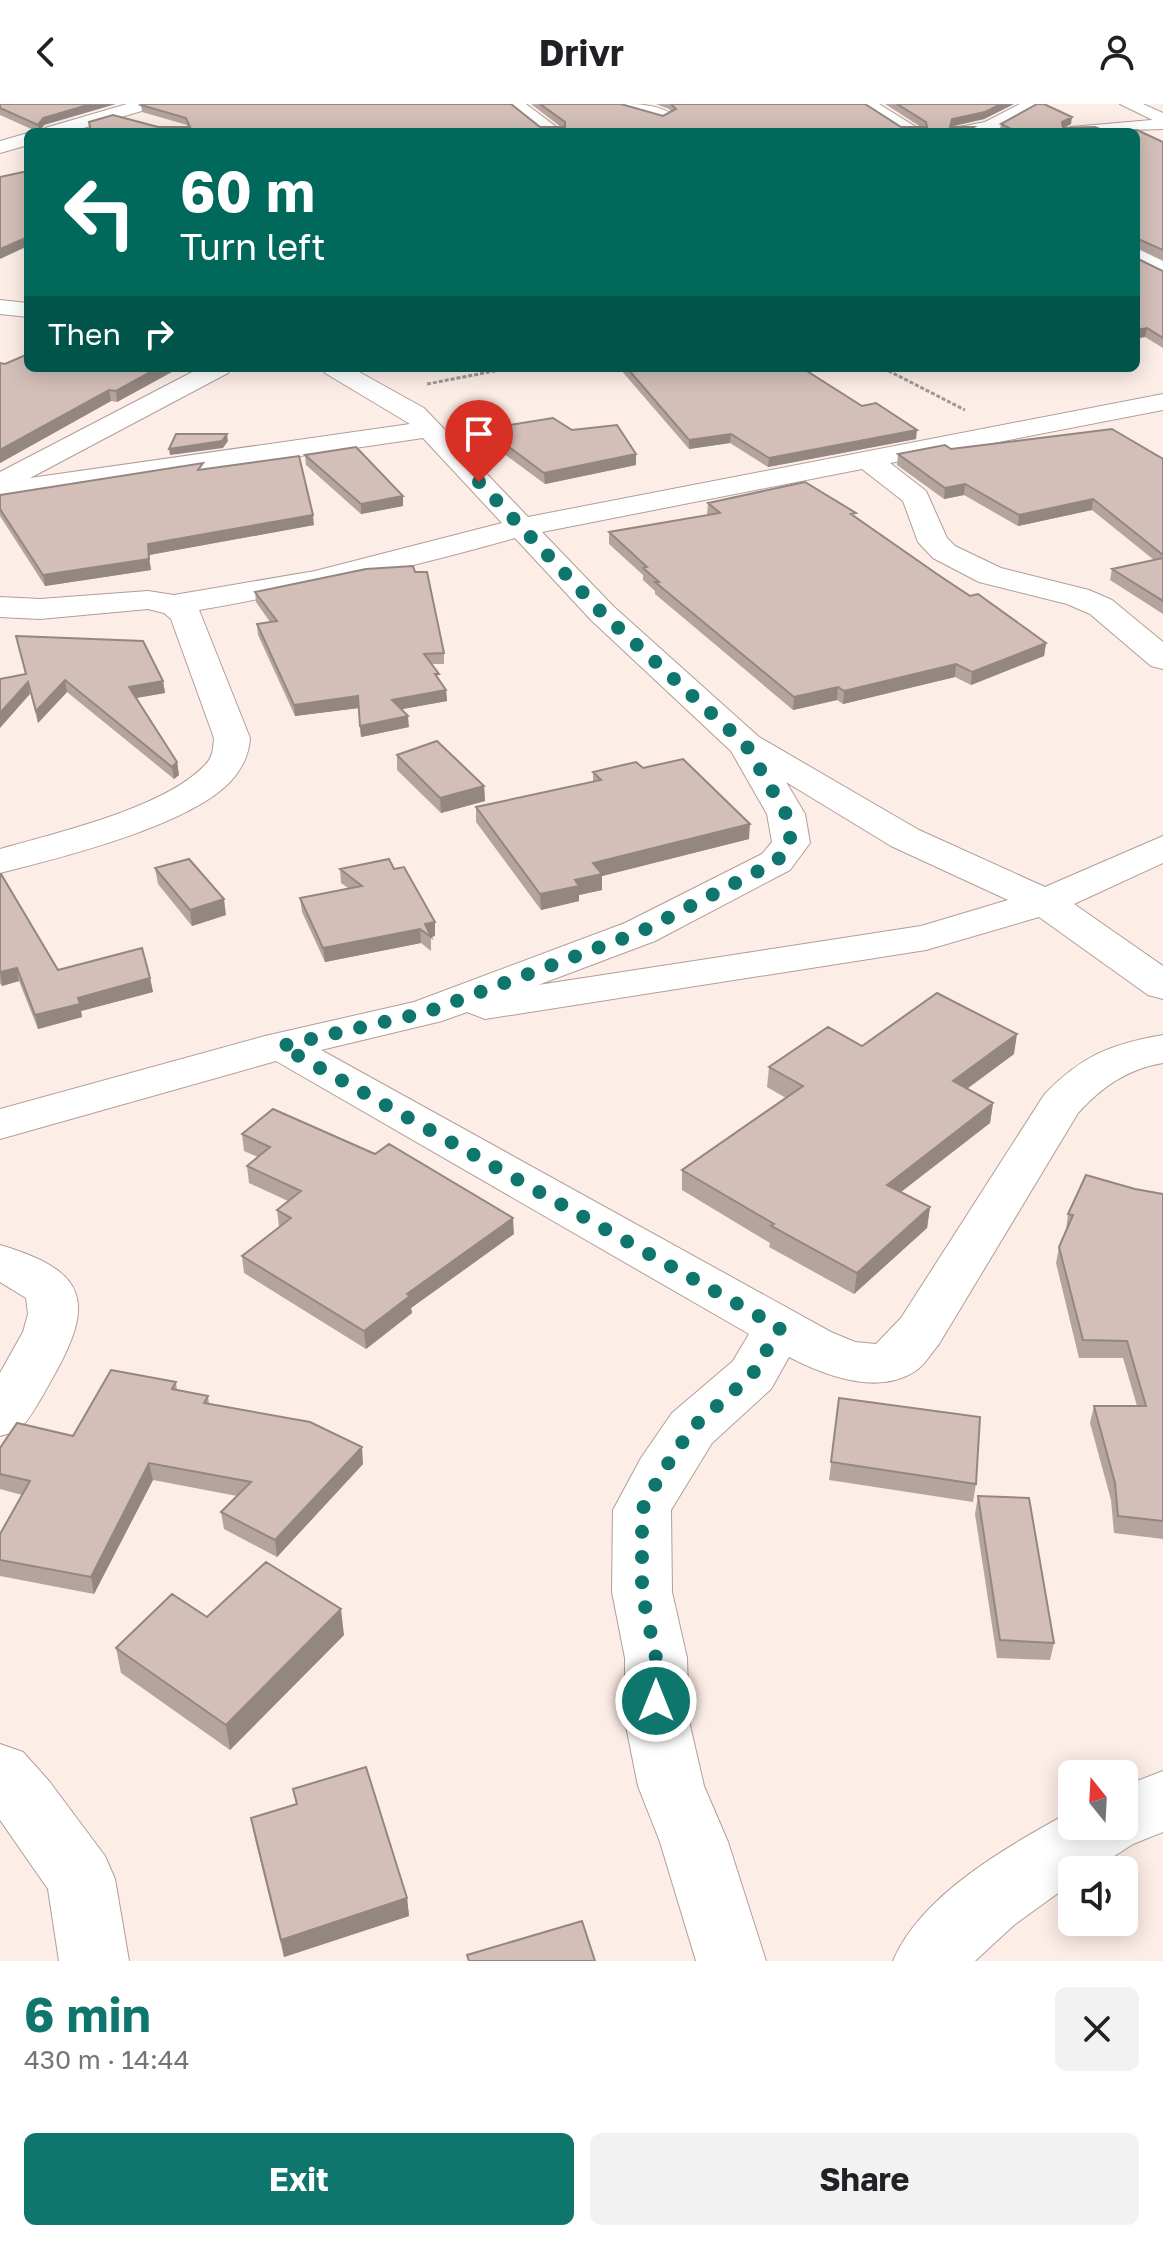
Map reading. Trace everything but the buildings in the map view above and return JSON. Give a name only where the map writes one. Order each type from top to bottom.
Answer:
[{"type":"street","points":[[64,128],[146,104]]},
{"type":"street","points":[[515,104],[548,128]]},
{"type":"street","points":[[627,104],[664,115]]},
{"type":"street","points":[[866,104],[908,128]]},
{"type":"street","points":[[980,128],[1034,104]]},
{"type":"street","points":[[1129,104],[1162,119]]},
{"type":"street","points":[[112,113],[153,124]]},
{"type":"street","points":[[1099,128],[1162,119]]},
{"type":"street","points":[[0,147],[24,140]]},
{"type":"street","points":[[1140,257],[1163,270]]},
{"type":"street","points":[[0,307],[24,310]]},
{"type":"street","points":[[0,483],[211,372]]},
{"type":"street","points":[[341,372],[415,414],[602,613],[746,745],[905,838],[1045,902],[1163,986]]},
{"type":"street","points":[[0,607],[40,609],[148,600],[174,605],[315,580],[415,557],[521,527],[1005,431],[1162,410]]},
{"type":"street","points":[[0,491],[431,429]]},
{"type":"street","points":[[867,459],[916,497],[933,542],[944,552],[990,575],[1078,597],[1101,607],[1163,659]]},
{"type":"street","points":[[0,861],[121,824],[184,800],[218,773],[230,757],[232,738],[186,615],[174,605]]},
{"type":"street","points":[[427,1012],[640,932],[776,862],[791,843],[786,814],[746,745]]},
{"type":"street","points":[[0,1124],[281,1046],[427,1012],[552,998],[926,938],[1045,902],[1163,848]]},
{"type":"street","points":[[281,1046],[812,1346],[851,1361],[878,1363],[898,1356],[920,1331],[1060,1105],[1084,1077],[1113,1061],[1163,1049]]},
{"type":"street","points":[[0,1263],[32,1276],[47,1287],[56,1310],[53,1329],[0,1415]]},
{"type":"street","points":[[731,1961],[694,1842],[671,1786],[657,1721],[656,1658],[642,1592],[642,1510],[661,1474],[692,1428],[752,1375],[780,1328]]},
{"type":"street","points":[[0,1773],[26,1802],[81,1879],[94,1961]]},
{"type":"street","points":[[1138,1811],[1163,1801]]},
{"type":"street","points":[[928,1961],[958,1926],[1042,1862],[1082,1840]]},
{"type":"path","points":[[366,386],[432,383],[489,372]]},
{"type":"path","points":[[891,372],[1005,431]]},
{"type":"route","points":[[479,482],[602,613],[746,745],[786,814],[791,843],[776,862],[640,932],[569,956],[427,1012],[281,1046],[780,1328],[752,1375],[692,1428],[661,1474],[642,1510],[642,1592],[656,1658],[656,1701]]}]
